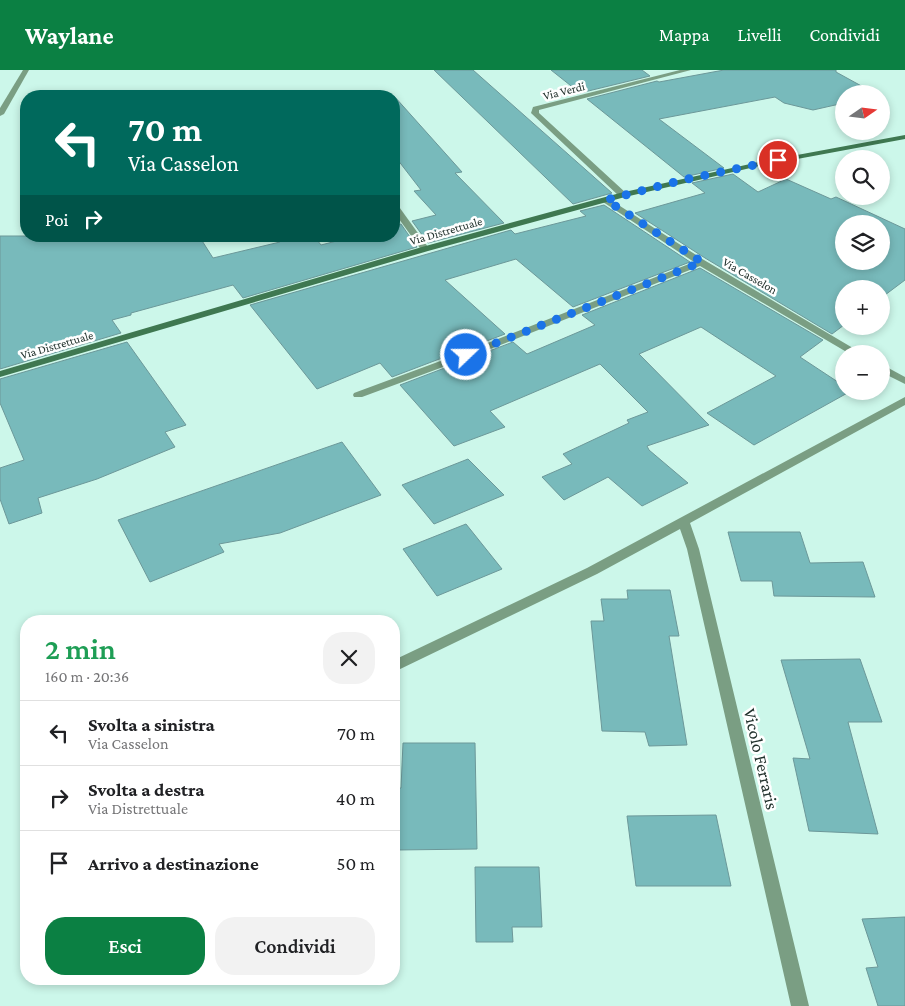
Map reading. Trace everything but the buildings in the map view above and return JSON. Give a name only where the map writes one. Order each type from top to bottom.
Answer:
[{"type":"main road","name":"Via Distrettuale","points":[[0,374],[425,250],[623,195],[759,164],[905,137]]},
{"type":"street","points":[[0,114],[26,70]]},
{"type":"street","name":"Via Verdi","points":[[623,195],[535,113],[536,109],[688,70]]},
{"type":"street","name":"Via Casselon","points":[[606,200],[702,262],[843,345]]},
{"type":"street","points":[[400,215],[425,250]]},
{"type":"street","points":[[358,395],[466,355],[702,262]]},
{"type":"street","points":[[890,372],[905,381]]},
{"type":"street","points":[[400,663],[592,571],[905,400]]},
{"type":"street","name":"Vicolo Ferraris","points":[[683,521],[694,549],[800,1006]]},
{"type":"route","points":[[466,355],[702,262],[606,200],[683,180],[778,160]]}]
